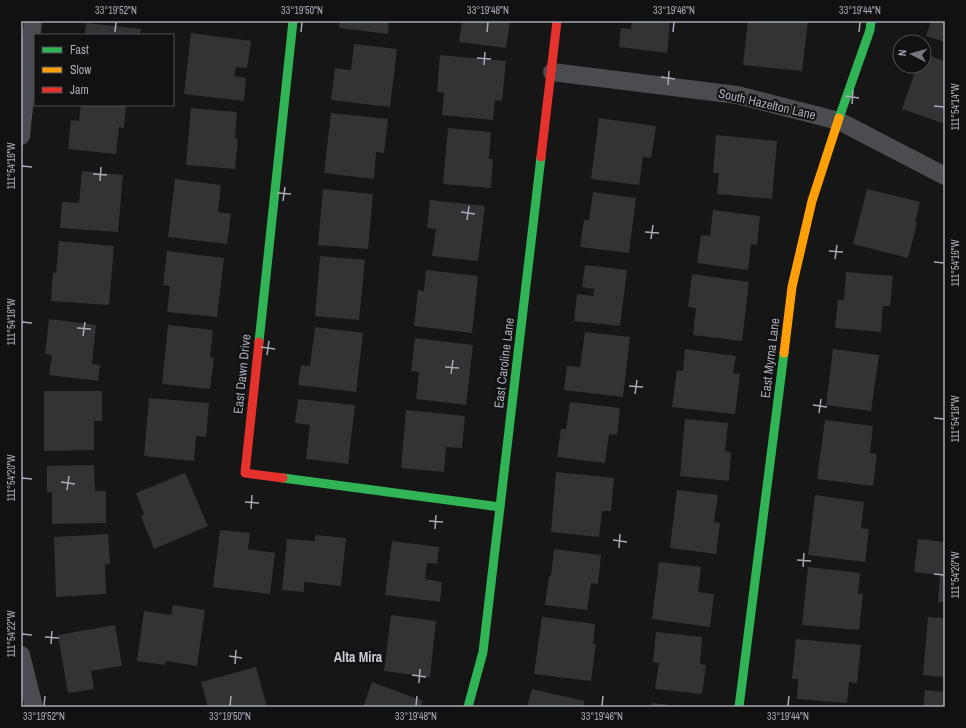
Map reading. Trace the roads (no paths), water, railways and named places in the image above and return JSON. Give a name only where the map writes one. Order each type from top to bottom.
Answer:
[{"type":"street","points":[[21,136],[33,21]]},
{"type":"street","name":"East Dawn Drive","points":[[293,21],[245,473],[500,507]]},
{"type":"street","name":"East Caroline Lane","points":[[468,707],[483,652],[558,21]]},
{"type":"street","name":"East Myrna Lane","points":[[739,707],[792,287],[812,201],[870,30],[871,21]]},
{"type":"street","name":"South Hazelton Lane","points":[[552,72],[737,95],[839,120],[945,176]]},
{"type":"street","points":[[21,655],[34,707]]},
{"type":"district","name":"Alta Mira","points":[[358,657]]}]
